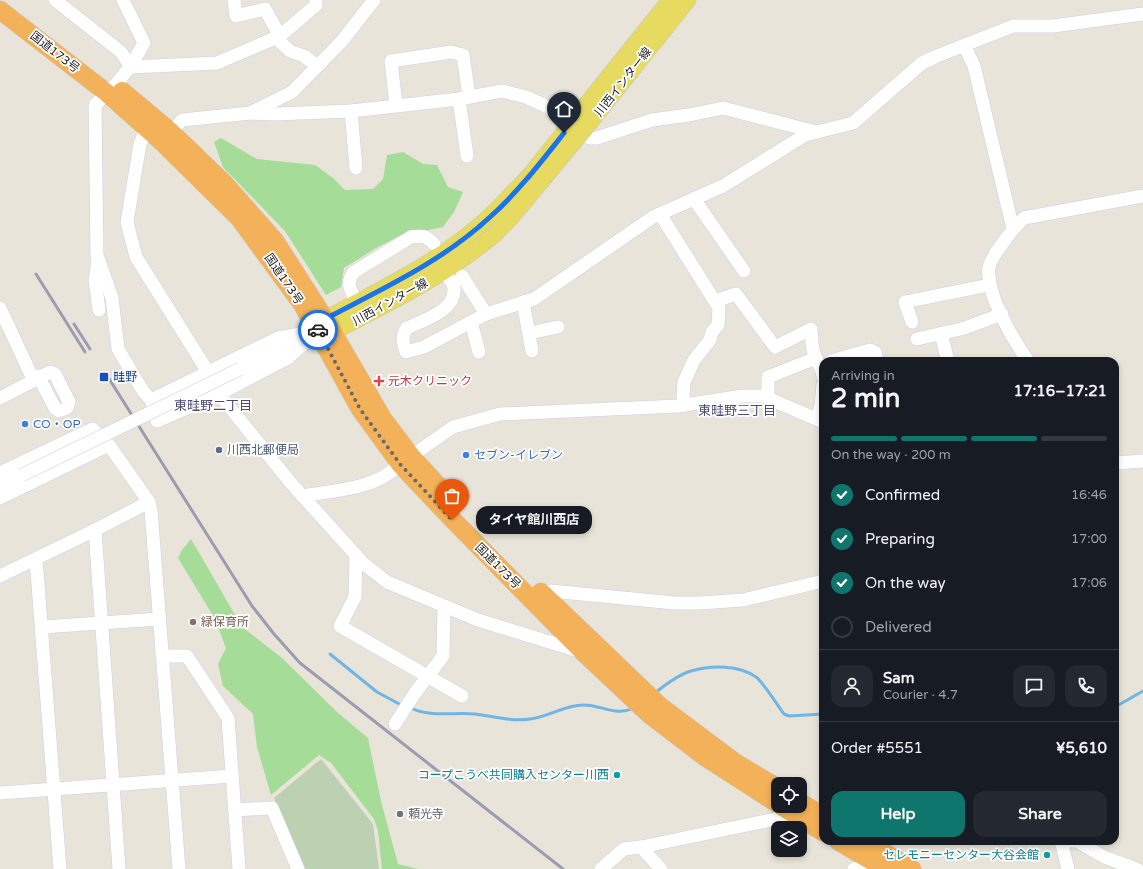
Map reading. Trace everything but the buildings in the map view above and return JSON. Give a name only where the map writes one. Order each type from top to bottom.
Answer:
[{"type":"highway","name":"国道173号","points":[[7,0],[166,137],[239,218],[302,304],[325,328],[360,409],[406,460],[540,599],[660,706],[736,763],[771,784]]},
{"type":"highway","name":"国道173号","points":[[0,10],[112,89],[146,129],[166,137]]},
{"type":"highway","name":"国道173号","points":[[540,599],[584,653],[650,715],[705,758],[771,800]]},
{"type":"highway","points":[[807,812],[819,815]]},
{"type":"highway","points":[[798,813],[819,829]]},
{"type":"highway","points":[[845,845],[880,866]]},
{"type":"highway","points":[[872,845],[912,869]]},
{"type":"main road","name":"川西インター線","points":[[587,116],[670,0]]},
{"type":"main road","name":"川西インター線","points":[[325,328],[406,294],[458,263],[495,233],[530,176],[587,116],[688,0]]},
{"type":"main road","name":"川西インター線","points":[[325,328],[357,302],[401,279],[453,247],[490,217],[514,202]]},
{"type":"street","points":[[55,0],[121,52],[131,68]]},
{"type":"street","points":[[99,310],[95,280],[98,260],[95,230],[95,105],[131,68],[144,43],[123,0]]},
{"type":"street","points":[[234,0],[236,16],[265,5],[278,37],[290,51],[304,56],[317,66]]},
{"type":"street","points":[[131,68],[217,63],[278,37],[316,4],[316,0]]},
{"type":"street","points":[[251,113],[292,92],[342,41],[374,0]]},
{"type":"street","points":[[444,271],[453,284],[454,294],[452,301],[445,308],[407,328],[403,333],[403,342],[406,352],[424,347],[486,314],[534,298],[636,228],[660,214],[723,186],[805,135],[853,123],[922,63],[1012,26],[1053,26],[1143,14]]},
{"type":"street","points":[[964,45],[974,66],[1013,229]]},
{"type":"street","points":[[396,105],[391,61],[451,52],[463,55],[467,156]]},
{"type":"street","points":[[166,137],[182,120],[251,113],[275,114],[351,110],[464,97],[502,91],[526,98],[561,113],[589,138],[597,138],[652,120],[690,115],[723,108],[816,132]]},
{"type":"street","points":[[351,110],[356,168]]},
{"type":"street","points":[[146,129],[140,144],[127,222],[136,257],[208,372],[219,394],[302,496],[356,555],[387,582],[478,620],[584,653]]},
{"type":"street","points":[[1025,357],[1014,342],[989,285],[989,266],[1013,229],[1024,218],[1143,196]]},
{"type":"street","points":[[694,199],[744,271]]},
{"type":"street","points":[[660,214],[719,308],[718,325],[712,332],[710,340],[694,360],[684,382],[683,398],[685,405]]},
{"type":"street","points":[[357,302],[349,287],[349,278],[354,272],[411,237],[420,236],[428,238],[434,244]]},
{"type":"street","points":[[98,260],[112,298],[118,349],[143,391],[151,400],[157,421],[219,394],[288,358],[325,328]]},
{"type":"street","points":[[462,276],[486,314]]},
{"type":"street","points":[[912,322],[905,302],[989,285]]},
{"type":"street","points":[[715,301],[736,294],[775,347],[811,329],[812,343],[819,357]]},
{"type":"street","points":[[523,302],[532,351]]},
{"type":"street","points":[[0,308],[36,377],[55,408],[59,411],[63,410],[67,408],[69,402],[55,374],[50,372],[36,377],[27,384],[0,398]]},
{"type":"street","points":[[916,339],[965,328],[1002,314]]},
{"type":"street","points":[[472,322],[479,352]]},
{"type":"street","points":[[529,333],[558,327]]},
{"type":"street","points":[[151,400],[278,338],[325,328]]},
{"type":"street","points":[[0,486],[325,328]]},
{"type":"street","points":[[941,334],[947,357]]},
{"type":"street","points":[[846,357],[870,350],[875,352],[876,357]]},
{"type":"street","points":[[768,398],[768,377],[819,365]]},
{"type":"street","points":[[302,496],[364,486],[393,472],[406,460],[453,427],[500,414],[685,405],[742,396],[763,396],[819,412]]},
{"type":"street","points":[[0,473],[91,429],[95,430],[109,445],[149,502],[151,510],[179,869]]},
{"type":"street","points":[[0,498],[109,445]]},
{"type":"street","points":[[1119,462],[1143,461]]},
{"type":"street","points":[[0,576],[149,502]]},
{"type":"street","points":[[95,530],[119,869]]},
{"type":"street","points":[[356,555],[355,597],[340,626],[462,696]]},
{"type":"street","points":[[36,559],[60,869]]},
{"type":"street","points":[[540,599],[551,591],[674,604],[700,603],[743,600],[819,582]]},
{"type":"street","points":[[395,724],[427,676],[443,656],[444,607]]},
{"type":"street","points":[[42,627],[159,619]]},
{"type":"street","points":[[162,656],[187,656],[228,718],[239,869]]},
{"type":"street","points":[[0,793],[232,776]]},
{"type":"street","points":[[234,810],[272,808],[298,869]]},
{"type":"street","points":[[601,869],[624,849],[641,847],[773,813]]},
{"type":"street","points":[[1062,845],[1068,869]]},
{"type":"street","points":[[1084,845],[1104,857],[1137,869]]},
{"type":"street","points":[[641,847],[660,869]]},
{"type":"street","points":[[854,869],[880,866]]},
{"type":"green space","points":[[221,138],[257,159],[315,165],[333,178],[345,190],[373,189],[383,179],[387,155],[403,152],[423,164],[437,165],[448,187],[463,192],[454,212],[443,227],[399,236],[376,248],[344,268],[341,287],[326,295],[285,231],[223,167],[214,142]]},
{"type":"green space","points":[[191,539],[242,627],[282,658],[337,712],[368,738],[381,801],[398,864],[418,869],[382,869],[378,831],[374,819],[331,763],[319,755],[271,795],[257,747],[253,714],[223,686],[218,664],[226,648],[215,619],[178,558],[182,550]]},
{"type":"green space","points":[[321,759],[373,824],[379,869],[304,869],[274,798]]},
{"type":"waterway","points":[[330,654],[377,692],[403,706]]},
{"type":"waterway","points":[[655,693],[677,677],[691,671],[716,667],[734,668],[756,677],[784,714],[789,716],[819,714]]},
{"type":"waterway","points":[[1119,705],[1143,691]]},
{"type":"waterway","points":[[409,707],[433,714],[475,714],[516,720],[537,718],[570,707],[583,705],[590,705],[615,711],[634,708]]},
{"type":"railway","points":[[36,274],[85,352]]},
{"type":"railway","points":[[74,324],[90,349]]},
{"type":"railway","points":[[108,377],[252,606],[274,634],[300,663],[563,869]]},
{"type":"way so far","points":[[318,330],[317,331],[360,409],[400,464],[452,520]]},
{"type":"place","name":"畦野","points":[[104,377]]},
{"type":"place","name":"元木クリニック","points":[[379,381]]},
{"type":"place","name":"CO・OP","points":[[25,424]]},
{"type":"place","name":"川西北郵便局","points":[[219,450]]},
{"type":"place","name":"セブン-イレブン","points":[[466,455]]},
{"type":"place","name":"タイヤ館川西店","points":[[452,520]]},
{"type":"place","name":"緑保育所","points":[[193,622]]},
{"type":"place","name":"コープこうべ共同購入センター川西","points":[[617,775]]},
{"type":"place","name":"頼光寺","points":[[400,814]]},
{"type":"place","name":"セレモニーセンター大谷会館","points":[[1047,855]]},
{"type":"district","name":"東畦野二丁目","points":[[213,405]]},
{"type":"district","name":"東畦野三丁目","points":[[737,410]]},
{"type":"route","points":[[318,330],[325,319],[401,279],[453,247],[490,217],[530,176],[564,133]]}]
